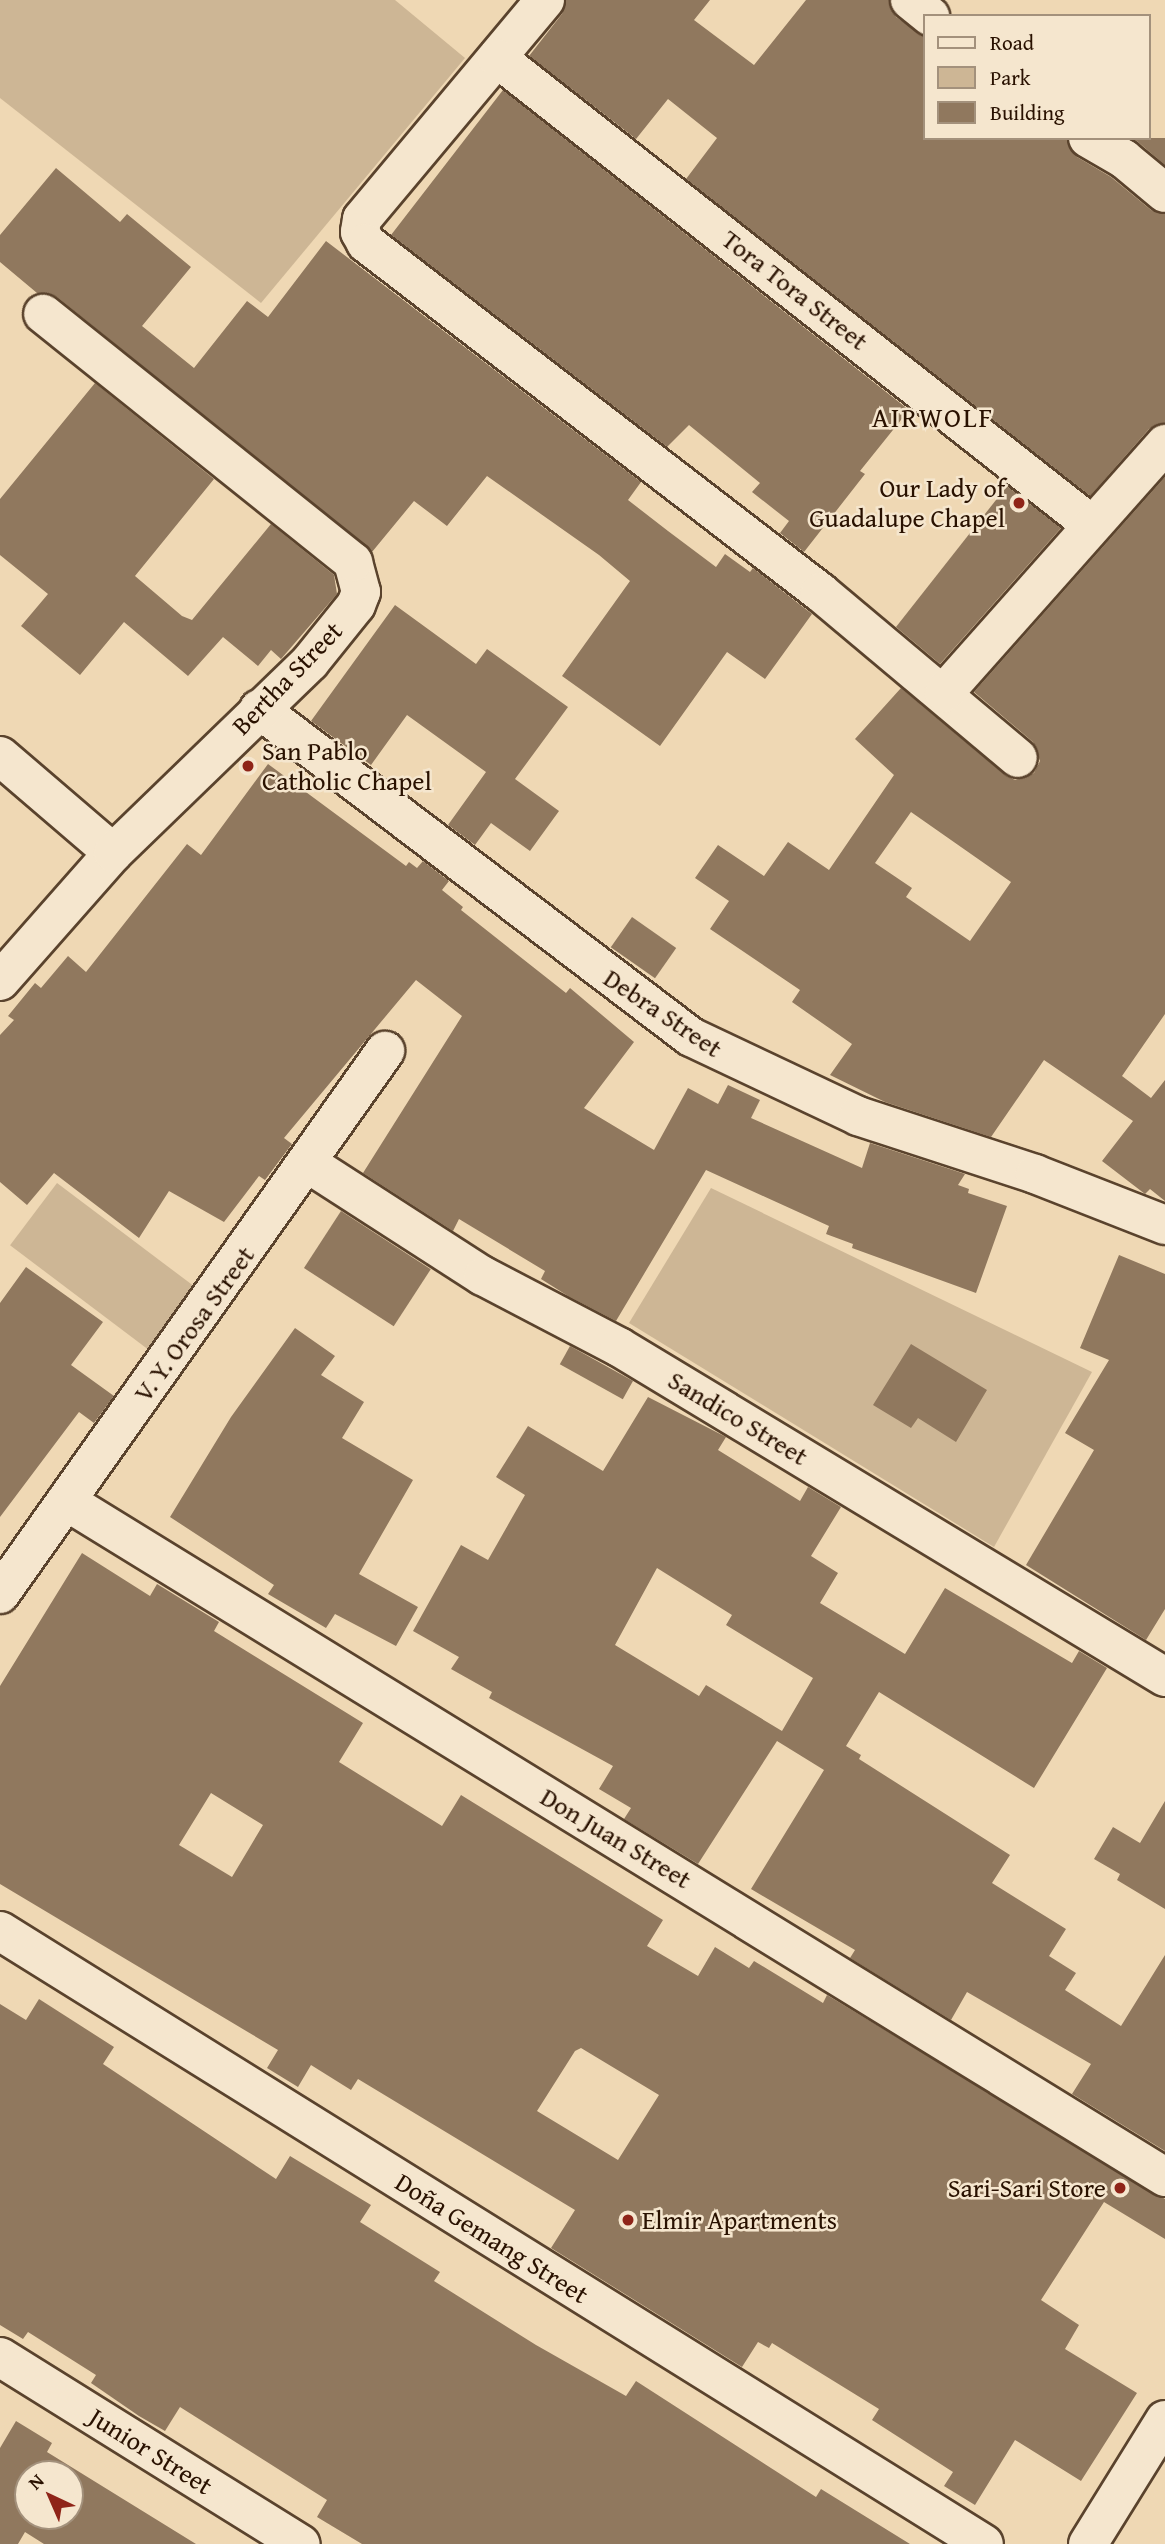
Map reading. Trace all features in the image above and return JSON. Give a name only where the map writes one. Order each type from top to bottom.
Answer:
[{"type":"street","points":[[545,0],[362,219],[360,232],[366,243],[820,592],[944,693],[1018,758]]},
{"type":"street","points":[[911,0],[928,14]]},
{"type":"street","name":"Tora Tora Street","points":[[497,58],[1091,525]]},
{"type":"street","points":[[1091,140],[1124,159],[1165,193]]},
{"type":"street","name":"Bertha Street","points":[[0,981],[113,853],[310,662],[356,605],[361,577],[353,562],[43,314]]},
{"type":"street","points":[[944,693],[1165,444]]},
{"type":"street","name":"Debra Street","points":[[259,709],[691,1037],[858,1116],[1035,1174],[1165,1225]]},
{"type":"street","points":[[0,756],[113,853]]},
{"type":"street","name":"V. Y. Orosa Street","points":[[0,1594],[309,1164],[385,1051]]},
{"type":"street","name":"Sandico Street","points":[[309,1164],[483,1276],[618,1348],[1165,1677]]},
{"type":"street","name":"Don Juan Street","points":[[66,1501],[1165,2177]]},
{"type":"street","name":"Doña Gemang Street","points":[[0,1931],[984,2544]]},
{"type":"street","name":"Junior Street","points":[[0,2357],[301,2544]]},
{"type":"street","points":[[1088,2544],[1165,2420]]},
{"type":"green space","points":[[0,0],[395,0],[465,58],[261,303],[0,98]]},
{"type":"green space","points":[[57,1183],[195,1287],[148,1349],[10,1245]]},
{"type":"green space","points":[[711,1188],[1092,1372],[994,1547],[629,1323]]},
{"type":"building","points":[[566,0],[710,0],[694,20],[754,65],[806,0],[889,0],[896,17],[923,36],[923,140],[1067,140],[1077,157],[1111,177],[1151,210],[1165,214],[1165,423],[1149,429],[1090,496],[686,179],[717,138],[668,99],[636,139],[529,56],[562,14]]},
{"type":"building","points":[[503,90],[909,410],[860,471],[865,474],[804,552],[780,533],[789,521],[752,492],[760,483],[689,425],[667,447],[391,235]]},
{"type":"building","points":[[1165,138],[1165,165],[1135,140]]},
{"type":"building","points":[[56,168],[120,222],[127,214],[191,267],[142,326],[194,368],[247,301],[268,317],[326,241],[641,482],[628,500],[668,531],[716,567],[725,554],[750,572],[753,568],[812,614],[765,679],[727,652],[660,746],[562,676],[630,581],[599,555],[487,476],[447,526],[414,501],[372,552],[57,297],[37,293],[0,262],[0,235]]},
{"type":"building","points":[[95,383],[214,479],[135,576],[182,616],[192,620],[271,524],[334,575],[337,594],[281,659],[271,650],[258,666],[223,637],[188,676],[124,622],[80,675],[21,626],[48,594],[0,555],[0,499]]},
{"type":"building","points":[[1165,477],[1165,1014],[1122,1076],[1151,1098],[1165,1080],[1165,1201],[1150,1189],[1145,1194],[1102,1161],[1133,1121],[1044,1060],[991,1137],[885,1102],[830,1075],[852,1044],[792,1002],[800,990],[710,929],[729,901],[695,878],[718,845],[764,876],[788,842],[829,870],[894,775],[855,739],[901,688],[1005,775],[1015,780],[1034,773],[1040,761],[1033,742],[974,692]],"holes":[[[911,812],[1011,882],[970,941],[906,897],[912,888],[875,863]]]},
{"type":"building","points":[[1007,486],[1061,528],[940,664],[896,627]]},
{"type":"building","points":[[395,605],[476,664],[487,649],[568,707],[515,779],[559,811],[530,851],[491,823],[475,845],[448,825],[486,772],[407,715],[371,765],[311,721]]},
{"type":"building","points":[[268,764],[406,866],[409,862],[417,868],[423,861],[449,881],[442,890],[463,907],[461,910],[566,993],[570,988],[634,1042],[584,1108],[654,1150],[688,1088],[718,1104],[728,1085],[760,1100],[751,1118],[862,1168],[870,1143],[965,1174],[958,1185],[969,1189],[968,1193],[1007,1206],[976,1293],[852,1248],[853,1244],[826,1234],[829,1226],[706,1170],[616,1321],[568,1296],[541,1279],[545,1271],[459,1219],[453,1231],[363,1173],[462,1016],[416,980],[284,1138],[292,1144],[265,1180],[259,1176],[224,1222],[169,1191],[139,1238],[54,1173],[27,1205],[0,1182],[0,1035],[14,1020],[8,1016],[35,983],[41,988],[68,956],[86,972],[187,844],[201,855]]},
{"type":"building","points":[[632,917],[676,948],[655,978],[611,947]]},
{"type":"building","points":[[341,1211],[431,1269],[394,1326],[304,1268]]},
{"type":"building","points":[[1119,1255],[1165,1274],[1165,1609],[1146,1640],[1026,1565],[1094,1450],[1065,1433],[1109,1360],[1080,1348]]},
{"type":"building","points":[[26,1267],[103,1322],[71,1365],[114,1396],[94,1423],[79,1412],[0,1517],[0,1303]]},
{"type":"building","points":[[295,1328],[335,1356],[321,1375],[364,1402],[342,1438],[413,1480],[359,1574],[418,1607],[396,1646],[335,1614],[326,1628],[268,1594],[274,1585],[170,1517],[231,1417]]},
{"type":"building","points":[[911,1344],[987,1390],[956,1442],[918,1418],[911,1428],[873,1405]]},
{"type":"building","points":[[570,1346],[633,1381],[623,1399],[560,1364]]},
{"type":"building","points":[[648,1397],[726,1437],[718,1450],[800,1501],[808,1487],[841,1507],[811,1556],[838,1573],[820,1603],[905,1654],[945,1588],[1072,1663],[1079,1651],[1107,1668],[1034,1788],[879,1692],[846,1746],[861,1755],[859,1759],[1010,1855],[992,1883],[1066,1929],[1049,1956],[1076,1973],[1065,1990],[1121,2026],[1165,1955],[1165,2151],[1072,2094],[1091,2064],[967,1992],[951,2020],[850,1958],[855,1950],[751,1889],[824,1770],[777,1741],[698,1864],[624,1819],[631,1808],[599,1789],[613,1766],[489,1698],[492,1692],[451,1669],[459,1657],[413,1631],[461,1545],[488,1560],[525,1495],[496,1477],[528,1426],[603,1471]],"holes":[[[657,1568],[732,1615],[726,1625],[813,1678],[782,1731],[706,1685],[699,1696],[615,1645]]]},
{"type":"building","points":[[82,1553],[150,1596],[157,1584],[219,1622],[214,1631],[363,1723],[339,1762],[442,1826],[461,1795],[663,1920],[647,1946],[698,1976],[715,1947],[749,1968],[754,1961],[823,2003],[827,1995],[1165,2199],[1165,2239],[1104,2202],[1041,2300],[1079,2325],[1065,2349],[1137,2393],[1081,2481],[1015,2440],[975,2505],[944,2486],[953,2472],[872,2420],[879,2409],[772,2343],[769,2348],[758,2342],[742,2367],[551,2248],[575,2210],[358,2079],[351,2090],[311,2065],[298,2087],[267,2068],[278,2050],[0,1884],[0,1686]],"holes":[[[211,1793],[263,1825],[232,1877],[179,1845]],[[581,2048],[659,2095],[618,2160],[537,2111],[575,2051]]]},
{"type":"building","points":[[1165,1801],[1165,1909],[1117,1880],[1120,1874],[1094,1859],[1113,1827],[1140,1843]]},
{"type":"building","points":[[39,1999],[114,2047],[103,2064],[276,2179],[290,2156],[371,2205],[360,2222],[440,2272],[434,2281],[536,2345],[626,2396],[636,2381],[816,2497],[821,2489],[910,2544],[362,2544],[317,2517],[327,2500],[180,2407],[165,2431],[139,2416],[91,2383],[96,2375],[28,2332],[23,2339],[0,2325],[0,2004],[26,2020]]},
{"type":"building","points":[[16,2421],[52,2443],[47,2452],[60,2460],[14,2460],[14,2530],[84,2530],[84,2475],[196,2544],[44,2544],[25,2532],[18,2544],[0,2544],[0,2448]]},
{"type":"place","name":"Our Lady of Guadalupe Chapel","points":[[1019,503]]},
{"type":"place","name":"San Pablo Catholic Chapel","points":[[248,766]]},
{"type":"place","name":"Sari-Sari Store","points":[[1120,2188]]},
{"type":"place","name":"Elmir Apartments","points":[[628,2220]]},
{"type":"district","name":"AIRWOLF","points":[[933,417]]}]
